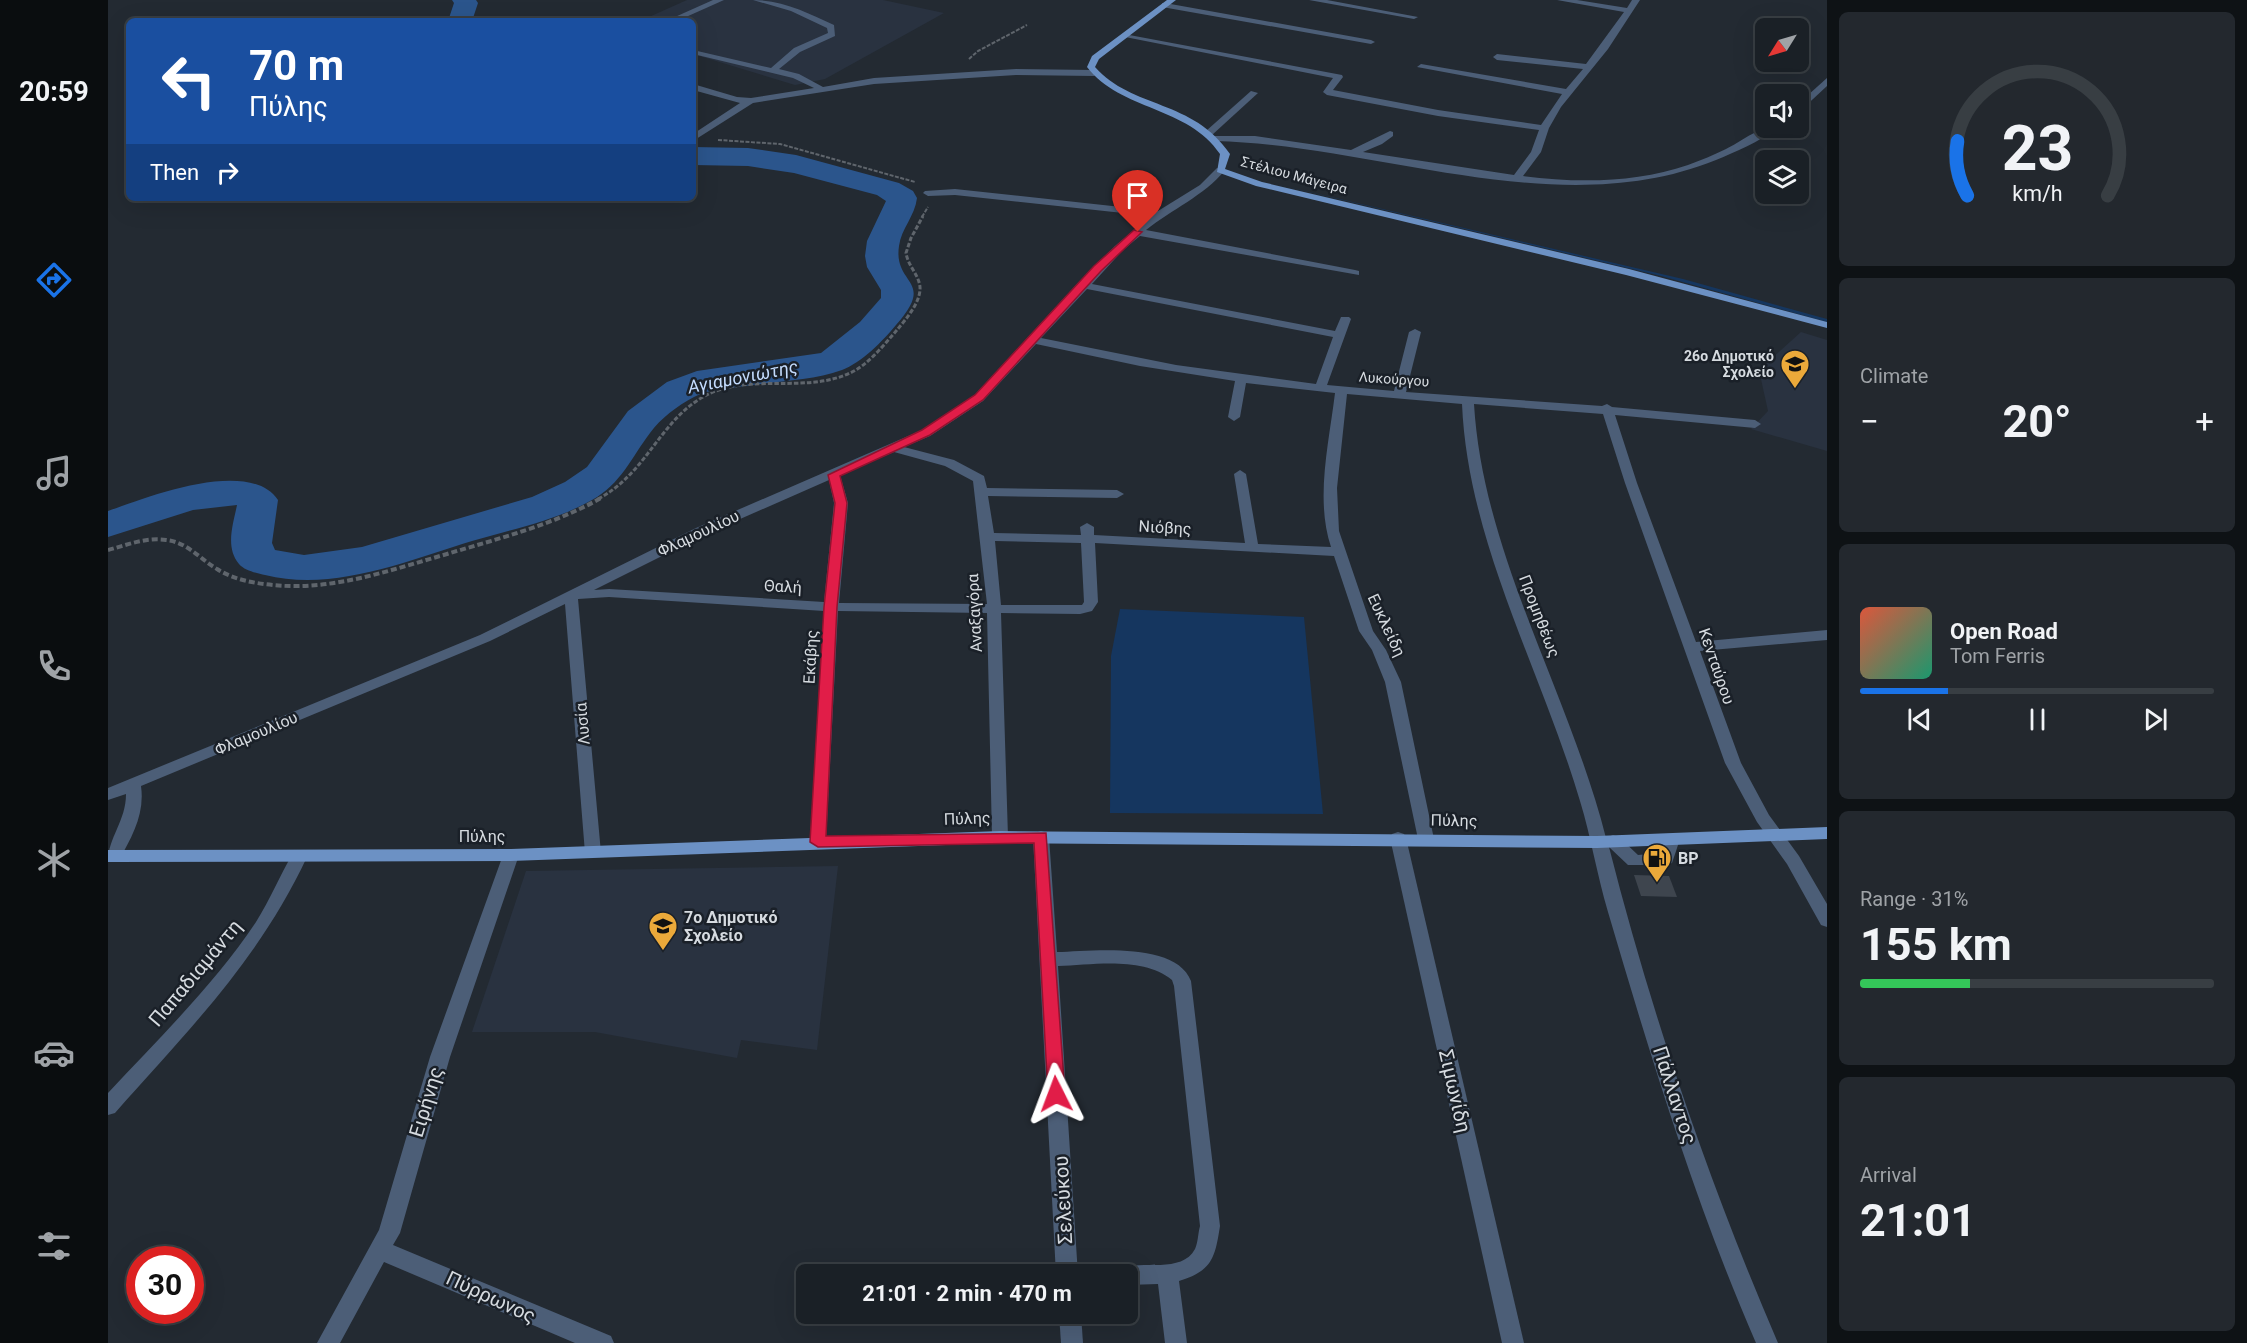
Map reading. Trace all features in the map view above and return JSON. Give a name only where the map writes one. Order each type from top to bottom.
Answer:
[{"type":"main road","points":[[1168,3],[1092,61],[1091,67],[1094,73],[1212,136],[1225,154],[1220,170]]},
{"type":"main road","name":"Στέλιου Μάγειρα","points":[[1220,170],[1257,174],[1663,271],[1827,316]]},
{"type":"main road","name":"Στέλιου Μάγειρα","points":[[1220,170],[1259,184],[1629,272],[1827,325]]},
{"type":"main road","points":[[1672,839],[1827,833]]},
{"type":"main road","name":"Πύλης","points":[[110,856],[511,855],[1000,837],[1398,838],[1605,842]]},
{"type":"street","points":[[677,18],[720,0]]},
{"type":"street","points":[[757,0],[794,9],[831,27],[832,34],[797,50],[773,70]]},
{"type":"street","points":[[1313,0],[1414,16]]},
{"type":"street","points":[[1561,0],[1629,10]]},
{"type":"street","points":[[1516,179],[1536,152],[1544,128],[1568,92],[1636,0]]},
{"type":"street","points":[[1168,3],[1371,42]]},
{"type":"street","points":[[1124,36],[1340,77],[1327,92],[1438,113],[1544,128]]},
{"type":"street","points":[[696,53],[795,76],[820,88]]},
{"type":"street","points":[[1497,57],[1588,67]]},
{"type":"street","points":[[1421,67],[1568,92]]},
{"type":"street","points":[[696,88],[736,100],[751,101],[874,81],[972,74],[1094,73]]},
{"type":"street","points":[[1809,99],[1827,81]]},
{"type":"street","points":[[1212,136],[1254,93]]},
{"type":"street","points":[[696,136],[728,112],[751,101]]},
{"type":"street","points":[[1351,153],[1379,142],[1390,134]]},
{"type":"street","points":[[1212,136],[1255,139],[1516,179],[1567,184],[1614,182],[1656,176],[1719,155],[1755,136]]},
{"type":"street","name":"Φλαμουλίου","points":[[108,794],[475,642],[701,531],[834,475],[942,424],[979,398],[1082,285],[1138,232],[1160,214],[1203,187],[1220,170]]},
{"type":"street","points":[[928,193],[955,192],[1160,214]]},
{"type":"street","points":[[1138,232],[1354,273]]},
{"type":"street","points":[[1082,285],[1338,335]]},
{"type":"street","points":[[1320,388],[1345,319]]},
{"type":"street","points":[[1399,394],[1415,332]]},
{"type":"street","name":"Λυκούργου","points":[[1033,340],[1084,352],[1241,379],[1341,390],[1607,408],[1755,424]]},
{"type":"street","points":[[1234,417],[1241,379]]},
{"type":"street","name":"Ευκλείδη","points":[[1341,390],[1330,488],[1330,514],[1339,552],[1366,631],[1379,650],[1393,682],[1426,839]]},
{"type":"street","name":"Προμηθέως","points":[[1468,400],[1470,440],[1479,490],[1494,544],[1605,842]]},
{"type":"street","name":"Κενταύρου","points":[[1607,408],[1733,763],[1763,818],[1827,920]]},
{"type":"street","name":"Αναξαγόρα","points":[[894,448],[971,472],[979,479],[988,537],[993,610],[1000,837]]},
{"type":"street","points":[[1240,474],[1252,547]]},
{"type":"street","name":"Εκάβης","points":[[818,842],[831,607],[841,503],[834,475]]},
{"type":"street","points":[[981,492],[1117,494]]},
{"type":"street","name":"Νιόβης","points":[[988,537],[1088,533],[1339,552]]},
{"type":"street","name":"Θαλή","points":[[571,596],[609,593],[831,607],[993,610],[1087,608],[1091,603],[1088,533]]},
{"type":"street","name":"Λυσία","points":[[571,596],[593,853]]},
{"type":"street","points":[[1692,647],[1827,635]]},
{"type":"street","points":[[110,856],[134,812],[136,799],[133,784]]},
{"type":"street","name":"Σελεύκου","points":[[1041,837],[1066,1264]]},
{"type":"street","name":"Σιμωνίδη","points":[[1398,838],[1513,1343]]},
{"type":"street","points":[[1605,842],[1634,861],[1666,859],[1672,839]]},
{"type":"street","name":"Πάλλαντος","points":[[1605,842],[1684,1129],[1741,1284],[1767,1343]]},
{"type":"street","name":"Ειρήνης","points":[[328,1343],[389,1233],[440,1057],[511,855]]},
{"type":"street","name":"Παπαδιαμάντη","points":[[108,1107],[240,960],[265,924],[299,856]]},
{"type":"street","points":[[1048,959],[1146,959],[1168,966],[1180,976],[1184,993],[1210,1226],[1204,1255],[1190,1267],[1167,1274],[1138,1275]]},
{"type":"street","name":"Πύρρωνος","points":[[380,1250],[427,1267],[541,1320],[603,1343]]},
{"type":"street","points":[[1167,1274],[1176,1343]]},
{"type":"street","points":[[1071,1324],[1072,1343]]},
{"type":"path","points":[[972,74],[969,57],[1028,25]]},
{"type":"path","points":[[108,550],[142,541],[173,541],[187,546],[219,571],[234,577],[270,585],[311,586],[354,580],[520,532],[566,516],[605,496],[636,472],[686,409],[714,391],[738,385],[842,377],[861,367],[910,314],[920,298],[919,282],[908,264],[906,252],[929,204],[928,193],[916,182],[780,144],[714,140]]},
{"type":"shaded area","points":[[687,0],[883,0],[944,13],[825,79],[795,85],[696,55],[696,18],[647,18]]},
{"type":"shaded area","points":[[1254,179],[1683,279],[1827,319],[1827,322],[1661,276]]},
{"type":"shaded area","name":"26ο Δημοτικό Σχολείο","points":[[1801,332],[1827,340],[1827,451],[1751,429],[1768,411],[1759,370]]},
{"type":"shaded area","points":[[1120,609],[1304,617],[1323,814],[1110,813],[1111,656]]},
{"type":"shaded area","name":"7ο Δημοτικό Σχολείο","points":[[838,866],[817,1050],[741,1040],[737,1058],[595,1032],[472,1032],[526,871]]},
{"type":"building","points":[[1634,875],[1669,876],[1677,897],[1641,896]]},
{"type":"waterway","name":"Αγιαμονιώτης","points":[[461,18],[466,3],[464,0]]},
{"type":"waterway","name":"Αγιαμονιώτης","points":[[108,525],[184,499],[227,493],[245,494],[258,500],[251,543],[256,557],[279,565],[304,568],[362,560],[529,512],[563,499],[601,475],[641,419],[671,395],[697,382],[831,362],[884,318],[898,298],[898,290],[882,262],[883,241],[899,211],[902,198],[888,189],[796,164],[748,157],[696,156]]},
{"type":"place","name":"26ο Δημοτικό Σχολείο","points":[[1795,390]]},
{"type":"place","name":"BP","points":[[1657,884]]},
{"type":"place","name":"7ο Δημοτικό Σχολείο","points":[[663,952]]},
{"type":"route","points":[[1056,1094],[1041,837],[818,842],[831,607],[841,503],[834,475],[926,433],[979,398],[1098,268],[1138,232]]}]
